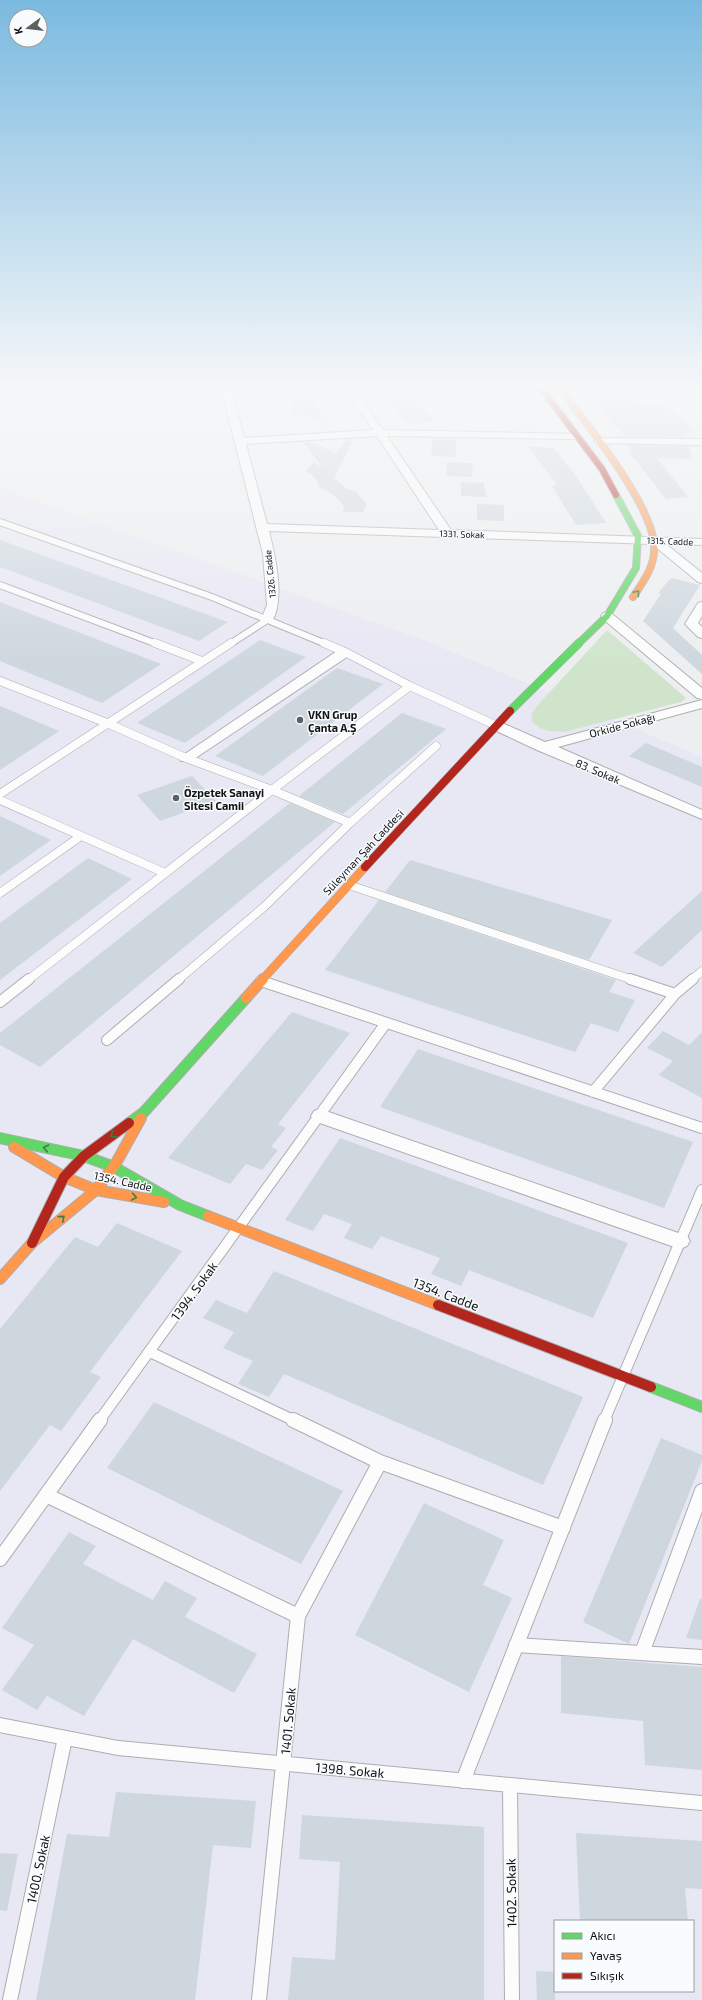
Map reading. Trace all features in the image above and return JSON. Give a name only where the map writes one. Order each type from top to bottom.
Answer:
[{"type":"main road","name":"Süleyman Şah Caddesi","points":[[144,1112],[261,981],[496,725],[607,616],[636,568],[638,540],[638,536],[608,481]]},
{"type":"main road","name":"Süleyman Şah Caddesi","points":[[607,616],[620,611],[639,590],[651,572],[654,540],[652,526],[641,504],[626,481]]},
{"type":"main road","points":[[32,1243],[64,1177],[84,1156],[144,1112]]},
{"type":"main road","points":[[0,1279],[32,1243],[96,1190],[114,1167],[144,1112]]},
{"type":"main road","name":"1354. Cadde","points":[[0,1138],[84,1156],[114,1167],[180,1205],[702,1407]]},
{"type":"main road","name":"1354. Cadde","points":[[0,1138],[64,1177],[96,1190],[180,1205]]},
{"type":"street","name":"1326. Cadde","points":[[250,481],[269,554],[273,605],[266,620]]},
{"type":"street","points":[[412,481],[448,534]]},
{"type":"street","name":"1331. Sokak","points":[[262,527],[638,540]]},
{"type":"street","name":"1315. Cadde","points":[[638,540],[702,542]]},
{"type":"street","points":[[654,540],[702,579]]},
{"type":"street","points":[[702,606],[691,624],[702,634]]},
{"type":"street","points":[[607,616],[702,695]]},
{"type":"street","points":[[186,758],[345,652]]},
{"type":"street","name":"Orkide Sokağı","points":[[542,747],[702,704]]},
{"type":"street","name":"83. Sokak","points":[[496,725],[542,747],[702,815]]},
{"type":"street","points":[[320,1116],[680,1241]]},
{"type":"lane","points":[[0,522],[212,597],[345,652],[410,686],[496,725]]},
{"type":"lane","points":[[0,585],[202,661]]},
{"type":"lane","points":[[0,794],[266,620]]},
{"type":"lane","points":[[0,681],[107,723],[186,758],[272,790],[350,823]]},
{"type":"lane","points":[[0,1002],[272,790],[410,686]]},
{"type":"lane","points":[[107,1040],[265,906],[350,823],[436,746]]},
{"type":"lane","points":[[0,800],[165,873]]},
{"type":"lane","points":[[0,893],[81,836]]},
{"type":"lane","points":[[349,885],[675,994]]},
{"type":"lane","points":[[593,1092],[675,994],[702,971]]},
{"type":"lane","points":[[261,981],[702,1128]]},
{"type":"lane","name":"1394. Sokak","points":[[0,1559],[320,1116],[386,1022]]},
{"type":"lane","points":[[463,1781],[622,1376],[702,1190]]},
{"type":"lane","points":[[150,1352],[380,1462],[562,1528]]},
{"type":"lane","name":"1401. Sokak","points":[[259,2000],[298,1616],[380,1462]]},
{"type":"lane","points":[[642,1653],[702,1491]]},
{"type":"lane","points":[[46,1496],[298,1616]]},
{"type":"lane","points":[[516,1645],[702,1657]]},
{"type":"lane","name":"1398. Sokak","points":[[0,1725],[118,1748],[702,1803]]},
{"type":"lane","name":"1400. Sokak","points":[[10,2000],[65,1738]]},
{"type":"lane","name":"1402. Sokak","points":[[510,1785],[512,2000]]},
{"type":"shaded area","points":[[0,488],[421,639],[702,757],[702,2000],[0,2000]]},
{"type":"green space","points":[[607,630],[686,698],[681,702],[564,732],[546,730],[535,725],[532,721],[532,714],[537,706]]},
{"type":"building","points":[[317,481],[338,481],[346,488],[356,492],[367,504],[363,512],[343,512],[344,507],[340,501],[330,492],[320,488]]},
{"type":"building","points":[[554,481],[579,481],[606,523],[576,525],[552,486],[557,485]]},
{"type":"building","points":[[652,481],[676,481],[688,497],[666,499]]},
{"type":"building","points":[[461,482],[484,483],[486,497],[461,496]]},
{"type":"building","points":[[477,504],[504,505],[504,521],[477,520]]},
{"type":"building","points":[[0,540],[228,622],[199,641],[0,567]]},
{"type":"building","points":[[671,578],[700,585],[673,628],[702,655],[702,674],[643,621],[661,594],[658,593]]},
{"type":"building","points":[[0,602],[161,664],[102,703],[0,661]]},
{"type":"building","points":[[260,640],[306,657],[185,743],[137,723]]},
{"type":"building","name":"VKN Grup Çanta A.Ş","points":[[337,668],[383,684],[263,776],[215,756]]},
{"type":"building","points":[[0,706],[59,731],[0,770]]},
{"type":"building","points":[[402,713],[446,729],[343,814],[299,796]]},
{"type":"building","points":[[646,743],[702,767],[702,787],[629,756]]},
{"type":"building","name":"Özpetek Sanayi Sitesi Camii","points":[[192,776],[216,801],[160,821],[137,795]]},
{"type":"building","points":[[290,803],[335,822],[40,1067],[0,1045],[0,1033]]},
{"type":"building","points":[[0,816],[51,840],[0,876]]},
{"type":"building","points":[[88,858],[132,879],[0,980],[0,923]]},
{"type":"building","points":[[410,860],[612,920],[589,960],[385,892]]},
{"type":"building","points":[[702,891],[702,930],[662,967],[633,953]]},
{"type":"building","points":[[379,900],[616,980],[609,992],[635,1000],[618,1032],[591,1023],[575,1052],[325,970]]},
{"type":"building","points":[[292,1012],[350,1033],[278,1124],[286,1128],[271,1147],[278,1150],[262,1170],[246,1164],[230,1184],[168,1158]]},
{"type":"building","points":[[663,1031],[689,1045],[702,1032],[702,1098],[659,1075],[673,1061],[647,1048]]},
{"type":"building","points":[[418,1049],[693,1142],[664,1208],[380,1107]]},
{"type":"building","points":[[340,1138],[628,1243],[593,1318],[469,1270],[461,1286],[431,1274],[440,1258],[381,1236],[372,1249],[344,1238],[352,1224],[324,1214],[313,1231],[285,1220]]},
{"type":"building","points":[[117,1223],[182,1251],[90,1372],[101,1377],[61,1431],[50,1425],[0,1491],[0,1329],[75,1237],[98,1247]]},
{"type":"building","points":[[274,1271],[583,1397],[543,1485],[284,1374],[269,1397],[238,1384],[253,1361],[223,1348],[234,1332],[203,1318],[216,1300],[247,1313]]},
{"type":"building","points":[[154,1402],[343,1491],[301,1564],[107,1468]]},
{"type":"building","points":[[661,1438],[702,1455],[702,1461],[629,1644],[583,1622]]},
{"type":"building","points":[[424,1503],[504,1540],[483,1585],[512,1598],[469,1692],[355,1635]]},
{"type":"building","points":[[69,1532],[96,1546],[83,1564],[153,1600],[165,1581],[197,1598],[185,1617],[257,1654],[234,1693],[133,1639],[84,1716],[47,1696],[37,1710],[2,1690],[34,1645],[2,1628]]},
{"type":"building","points":[[700,1599],[702,1599],[702,1640],[686,1638]]},
{"type":"building","points":[[561,1656],[702,1667],[702,1770],[645,1765],[643,1721],[561,1713]]},
{"type":"building","points":[[116,1792],[256,1801],[251,1848],[213,1845],[195,2000],[36,2000],[67,1834],[109,1837]]},
{"type":"building","points":[[302,1815],[484,1827],[484,2000],[288,2000],[292,1957],[335,1960],[340,1862],[299,1859]]},
{"type":"building","points":[[576,1833],[702,1841],[702,1889],[685,1888],[688,1920],[580,1920]]},
{"type":"building","points":[[0,1853],[18,1854],[7,1911],[0,1910]]},
{"type":"building","points":[[536,1971],[554,1972],[555,2000],[537,2000]]},
{"type":"traffic: fast","points":[[510,711],[607,616],[636,568],[638,536],[616,495]]},
{"type":"traffic: fast","points":[[129,1123],[144,1112],[246,998]]},
{"type":"traffic: fast","points":[[0,1138],[84,1156],[114,1167],[180,1205],[208,1216]]},
{"type":"traffic: fast","points":[[651,1387],[702,1407]]},
{"type":"traffic: slow","points":[[626,481],[645,513],[651,529],[654,545],[653,562],[646,579],[633,597]]},
{"type":"traffic: slow","points":[[246,998],[365,867]]},
{"type":"traffic: slow","points":[[0,1279],[32,1243],[96,1190],[116,1163],[141,1118]]},
{"type":"traffic: slow","points":[[14,1147],[64,1177],[96,1190],[164,1202]]},
{"type":"traffic: slow","points":[[208,1216],[438,1305]]},
{"type":"traffic: jam","points":[[609,481],[616,495]]},
{"type":"traffic: jam","points":[[365,867],[510,711]]},
{"type":"traffic: jam","points":[[32,1243],[64,1177],[84,1156],[129,1123]]},
{"type":"traffic: jam","points":[[438,1305],[651,1387]]},
{"type":"place","name":"VKN Grup Çanta A.Ş","points":[[300,720]]},
{"type":"place","name":"Özpetek Sanayi Sitesi Camii","points":[[176,798]]}]
